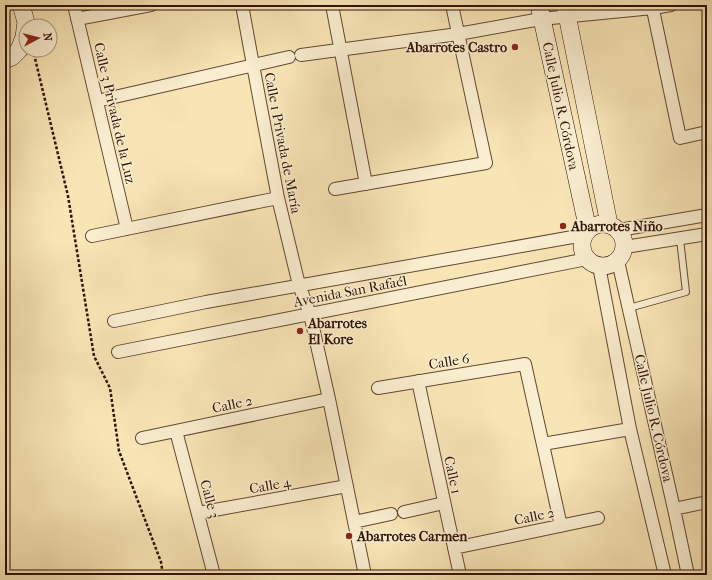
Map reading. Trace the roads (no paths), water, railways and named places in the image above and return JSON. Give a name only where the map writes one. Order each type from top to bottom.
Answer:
[{"type":"street","points":[[21,5],[25,18]]},
{"type":"street","name":"Calle 3 Privada de la Luz","points":[[74,5],[127,229]]},
{"type":"street","points":[[77,19],[151,5]]},
{"type":"street","name":"Calle 1 Privada de María","points":[[242,5],[278,198],[299,285],[310,314],[365,575]]},
{"type":"street","points":[[332,5],[366,184]]},
{"type":"street","points":[[335,189],[486,163],[452,5]]},
{"type":"street","points":[[301,55],[458,34],[540,12],[671,5]]},
{"type":"street","points":[[653,7],[680,138],[707,132]]},
{"type":"street","name":"Calle Julio R. Córdova","points":[[566,11],[614,227]]},
{"type":"street","name":"Calle Julio R. Córdova","points":[[540,12],[586,232]]},
{"type":"street","points":[[5,60],[18,53]]},
{"type":"street","points":[[97,100],[289,57]]},
{"type":"street","points":[[92,236],[278,198]]},
{"type":"street","points":[[707,215],[614,227],[601,223],[594,225],[586,232],[582,241],[582,248],[584,254],[593,263],[606,266],[612,265],[622,254],[680,239],[707,234]]},
{"type":"street","points":[[614,227],[624,238],[622,254]]},
{"type":"street","name":"Avenida San Rafaél","points":[[114,321],[206,302],[586,232]]},
{"type":"street","name":"Calle Julio R. Córdova","points":[[622,254],[629,308],[688,575]]},
{"type":"street","name":"Calle Julio R. Córdova","points":[[593,263],[630,429],[665,575]]},
{"type":"street","name":"Avenida San Rafaél","points":[[118,352],[310,314],[593,263]]},
{"type":"street","name":"Calle 6","points":[[378,388],[525,364],[543,444]]},
{"type":"street","name":"Calle 1","points":[[418,381],[460,575]]},
{"type":"street","name":"Calle 2","points":[[142,438],[329,399]]},
{"type":"street","points":[[561,526],[543,444],[630,429]]},
{"type":"street","name":"Calle 3","points":[[176,430],[214,575]]},
{"type":"street","name":"Calle 4","points":[[198,513],[347,486]]},
{"type":"street","points":[[674,509],[707,502]]},
{"type":"street","points":[[404,512],[444,503]]},
{"type":"street","points":[[354,522],[391,514]]},
{"type":"street","name":"Calle 2","points":[[454,548],[598,518]]},
{"type":"lane","points":[[629,308],[686,292],[680,239]]},
{"type":"place","name":"Abarrotes Castro","points":[[515,47]]},
{"type":"place","name":"Abarrotes Niño","points":[[563,226]]},
{"type":"place","name":"Abarrotes El Kore","points":[[300,331]]},
{"type":"place","name":"Abarrotes Carmen","points":[[349,536]]}]
